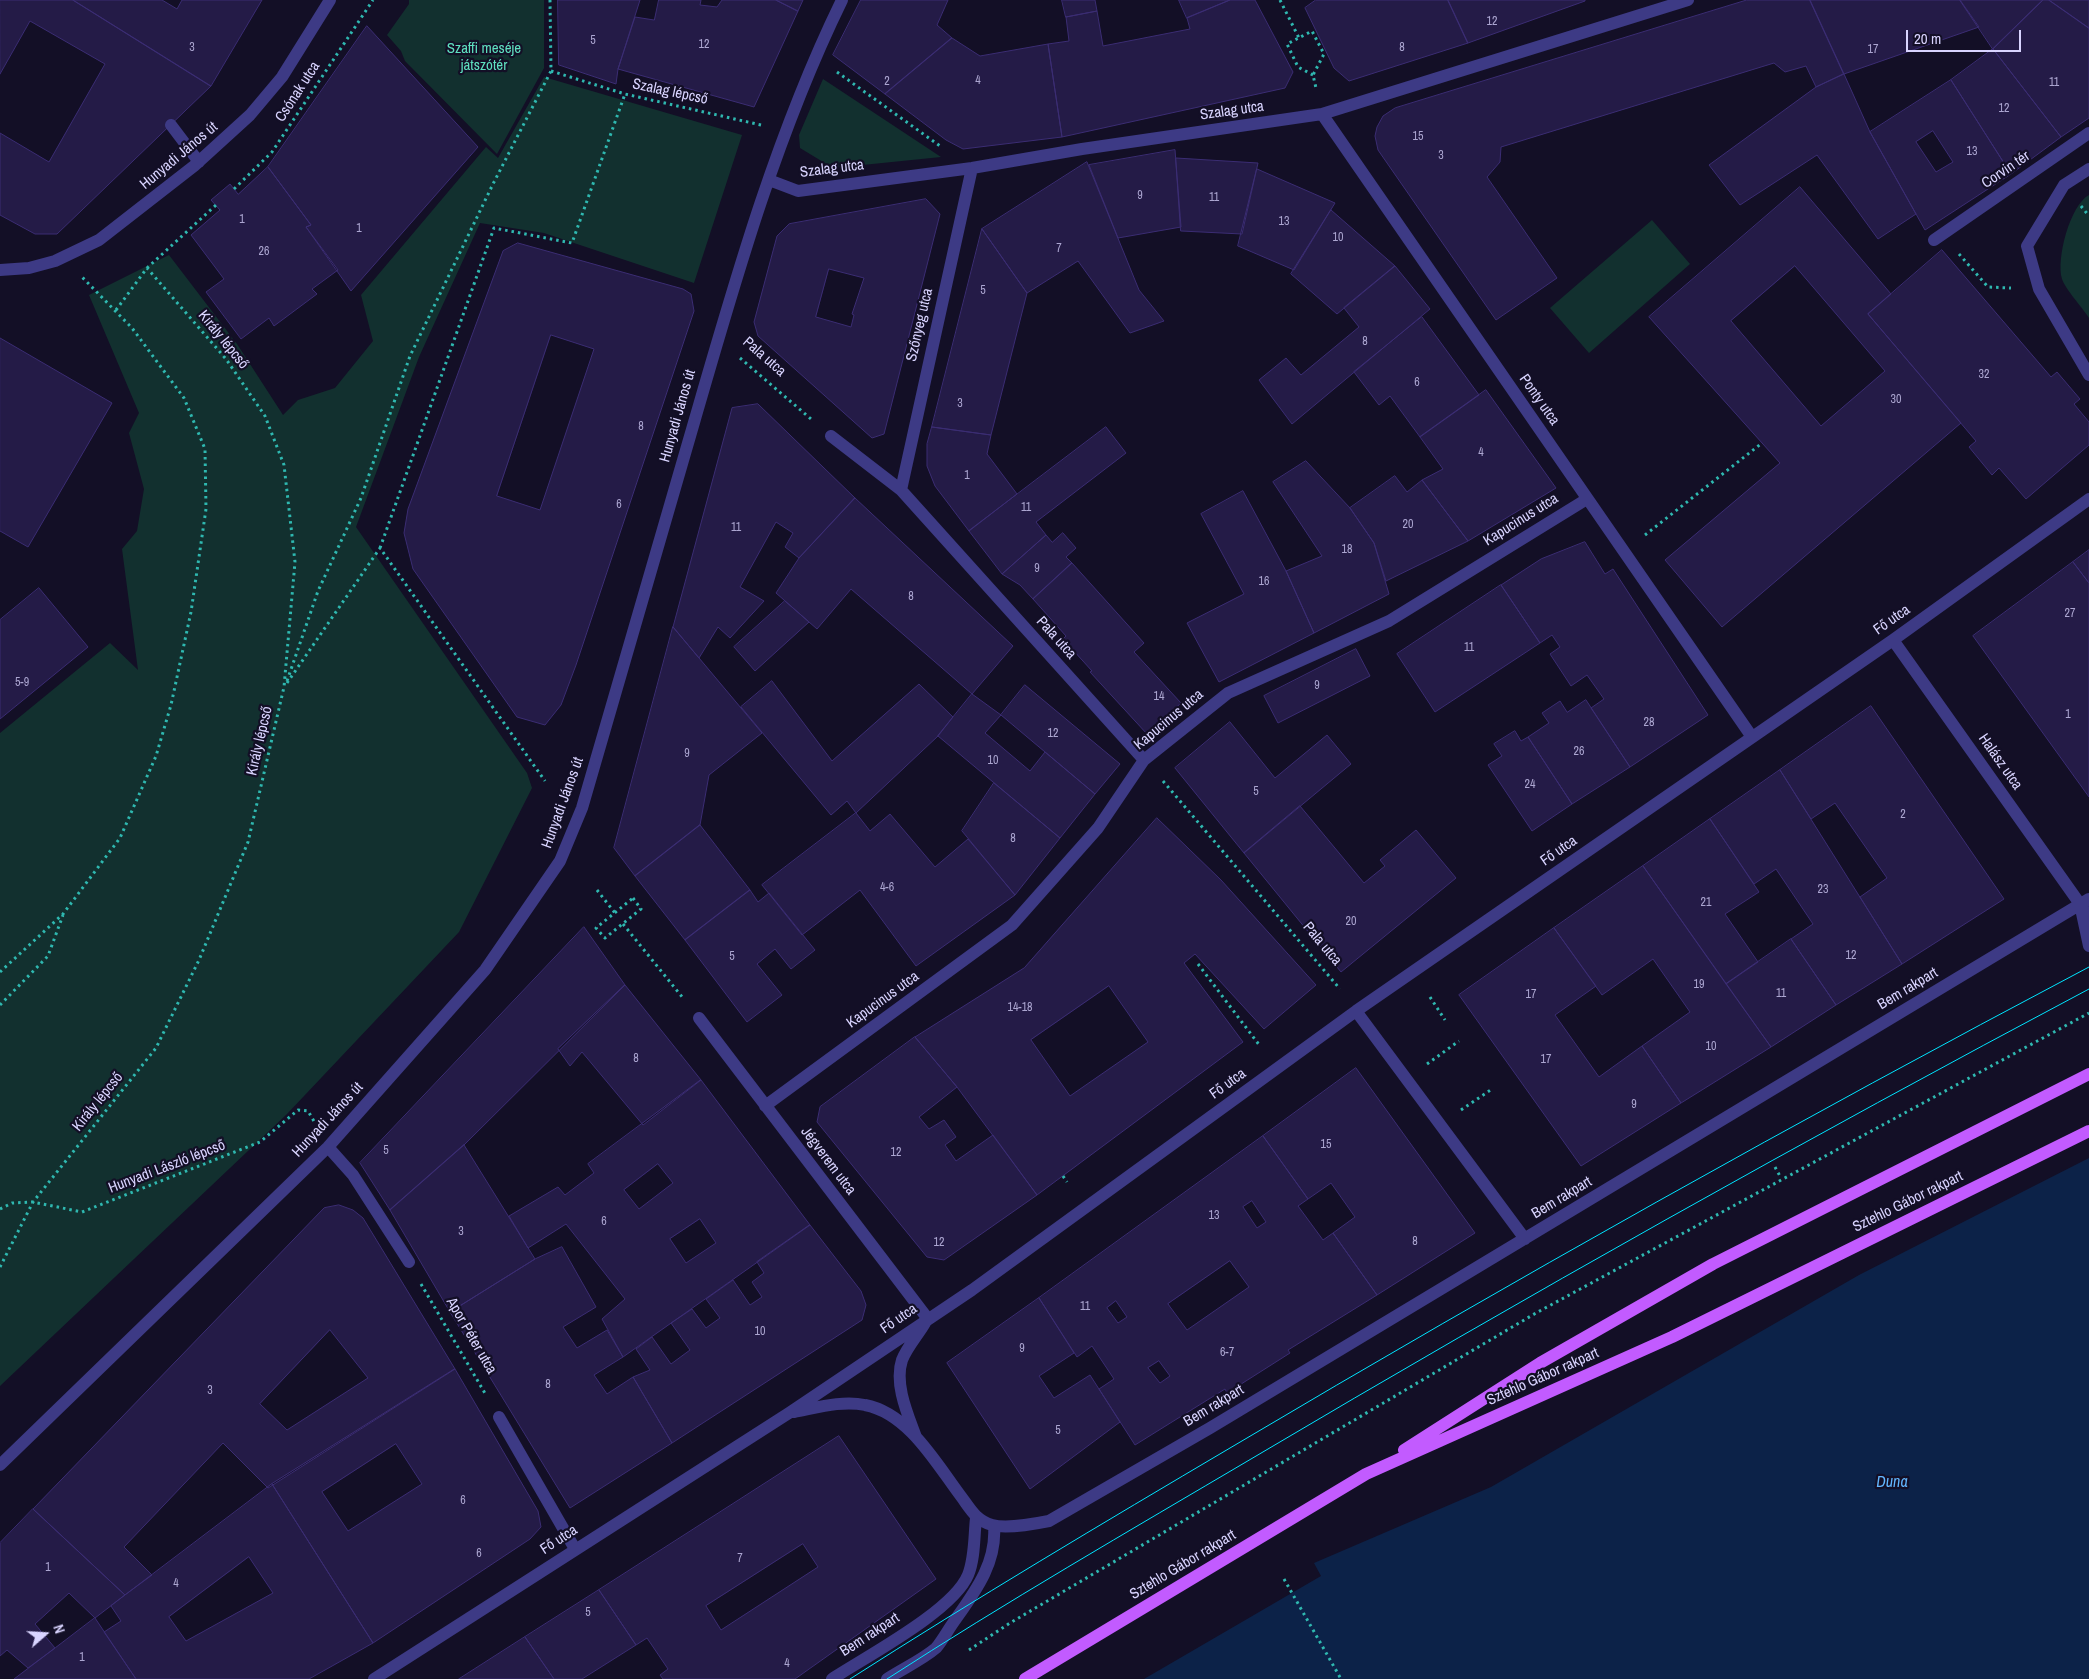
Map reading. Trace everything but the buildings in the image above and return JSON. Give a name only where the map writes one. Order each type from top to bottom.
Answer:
[{"type":"main road","points":[[1366,1474],[1540,1363],[1713,1264],[2089,1074]]},
{"type":"main road","name":"Sztehlo Gábor rakpart","points":[[1025,1679],[1366,1474],[1672,1337],[2089,1130]]},
{"type":"street","name":"Hunyadi János út","points":[[0,270],[29,268],[55,261],[99,240],[199,162],[250,115],[282,77],[330,0]]},
{"type":"street","name":"Hunyadi János út","points":[[0,1465],[328,1147],[485,970],[560,861],[582,808],[718,339],[783,135],[815,56],[842,0]]},
{"type":"street","name":"Szalag utca","points":[[769,180],[798,191],[972,168],[1082,149],[1322,114],[1688,0]]},
{"type":"street","name":"Ponty utca","points":[[1322,114],[1752,738]]},
{"type":"street","points":[[171,126],[199,162]]},
{"type":"street","name":"Corvin tér","points":[[1938,237],[2089,133]]},
{"type":"street","name":"Szőnyeg utca","points":[[901,490],[972,168]]},
{"type":"street","points":[[2089,169],[2064,185],[2027,246],[2039,289],[2089,375]]},
{"type":"street","name":"Pala utca","points":[[831,436],[901,490],[1144,760]]},
{"type":"street","name":"Kapucinus utca","points":[[765,1106],[1012,925],[1098,828],[1144,760],[1228,692],[1389,621],[1587,498]]},
{"type":"street","name":"Fő utca","points":[[374,1679],[789,1412],[980,1284],[1356,1011],[1893,640],[2089,498]]},
{"type":"street","name":"Halász utca","points":[[1893,640],[2086,905],[2089,946]]},
{"type":"street","name":"Bem rakpart","points":[[994,1526],[1031,1525],[1049,1521],[1210,1428],[2086,905]]},
{"type":"street","points":[[1356,1011],[1525,1239]]},
{"type":"street","name":"Jégverem utca","points":[[699,1018],[928,1319]]},
{"type":"street","points":[[328,1147],[353,1175],[409,1262]]},
{"type":"street","points":[[916,1437],[907,1411],[900,1371],[902,1359],[928,1319]]},
{"type":"street","points":[[789,1412],[851,1403],[867,1405],[884,1412],[916,1437],[976,1518],[994,1526],[993,1546],[982,1580],[936,1648],[887,1679]]},
{"type":"street","points":[[499,1417],[575,1549]]},
{"type":"street","name":"Bem rakpart","points":[[832,1679],[934,1614],[957,1594],[971,1567],[976,1518]]},
{"type":"path","name":"Csónak utca","points":[[234,189],[272,152],[373,0]]},
{"type":"path","points":[[284,687],[318,590],[361,498],[410,356],[493,184],[552,71],[550,0]]},
{"type":"path","points":[[1280,0],[1299,38]]},
{"type":"path","points":[[1313,75],[1298,67],[1286,44],[1312,31],[1324,54],[1313,75],[1322,114]]},
{"type":"path","points":[[815,56],[952,154],[957,169]]},
{"type":"path","name":"Szalag lépcső","points":[[552,71],[625,94],[756,122],[783,135]]},
{"type":"path","points":[[284,687],[380,548],[494,228],[572,243],[625,94]]},
{"type":"path","points":[[116,310],[147,268],[216,205]]},
{"type":"path","points":[[2082,208],[2089,216]]},
{"type":"path","points":[[1938,237],[1988,287],[2039,289]]},
{"type":"path","name":"Király lépcső","points":[[0,1268],[33,1202],[156,1048],[161,1039],[199,960],[248,842],[284,687],[295,562],[284,465],[265,416],[226,359],[147,268]]},
{"type":"path","points":[[0,972],[63,914],[120,838],[156,756],[171,705],[191,612],[206,509],[205,449],[184,398],[132,328],[78,274]]},
{"type":"path","name":"Pala utca","points":[[718,339],[831,436]]},
{"type":"path","points":[[1623,551],[1762,443]]},
{"type":"path","points":[[380,548],[545,781]]},
{"type":"path","name":"Pala utca","points":[[1144,760],[1340,990]]},
{"type":"path","points":[[597,890],[614,913]]},
{"type":"path","points":[[633,898],[641,908],[623,924],[605,938],[596,928],[633,898]]},
{"type":"path","points":[[0,1005],[48,956],[63,914]]},
{"type":"path","points":[[623,924],[699,1018]]},
{"type":"path","points":[[1198,964],[1260,1046]]},
{"type":"path","points":[[1430,997],[1445,1020]]},
{"type":"path","points":[[963,1654],[1019,1618],[1536,1313],[2089,1012]]},
{"type":"path","points":[[1406,1079],[1459,1041]]},
{"type":"path","points":[[1440,1124],[1492,1089]]},
{"type":"path","name":"Hunyadi László lépcső","points":[[33,1202],[82,1212],[260,1142],[298,1110]]},
{"type":"path","points":[[1775,1167],[1781,1178]]},
{"type":"path","points":[[1063,1176],[1067,1182]]},
{"type":"path","points":[[0,1208],[12,1203],[33,1202]]},
{"type":"path","name":"Apor Péter utca","points":[[409,1262],[499,1417]]},
{"type":"path","points":[[1284,1579],[1341,1679]]},
{"type":"green space","name":"Szaffi meséje játszótér","points":[[409,0],[544,0],[544,68],[497,154],[405,61],[401,51],[387,35],[409,4]]},
{"type":"green space","points":[[544,77],[742,135],[694,283],[544,233],[480,223],[419,357],[356,527],[527,773],[532,788],[459,932],[287,1114],[0,1386],[0,733],[110,643],[138,670],[122,549],[137,531],[144,489],[129,433],[139,413],[89,295],[169,255],[237,344],[283,415],[298,400],[335,388],[373,341],[361,295],[486,147],[498,158]]},
{"type":"green space","points":[[823,79],[941,157],[833,168],[800,148],[799,135]]},
{"type":"green space","points":[[2089,195],[2089,318],[2062,279],[2061,259],[2066,233],[2071,221],[2082,201]]},
{"type":"green space","points":[[1652,220],[1690,264],[1589,353],[1550,308]]},
{"type":"water","name":"Duna","points":[[2089,1158],[2089,1679],[1144,1679],[1321,1576],[1314,1563],[1491,1487],[1859,1275]]},
{"type":"tram line","points":[[850,1679],[1087,1533],[1443,1323],[1764,1142],[2089,967]]},
{"type":"tram line","points":[[887,1679],[1068,1567],[1562,1278],[1877,1103],[2089,989]]}]
